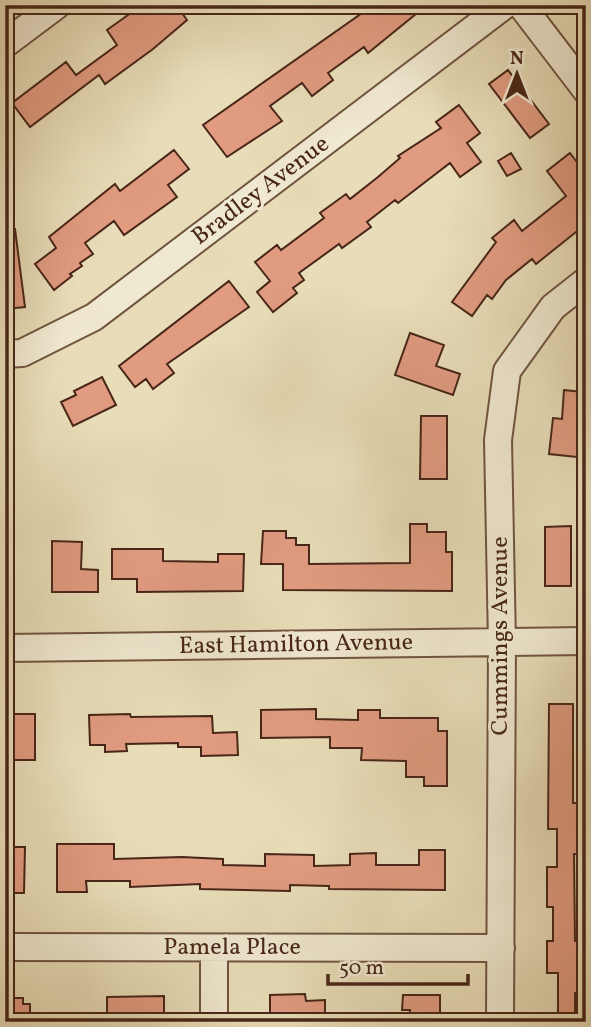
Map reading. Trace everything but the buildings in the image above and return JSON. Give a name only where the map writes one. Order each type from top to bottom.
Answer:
[{"type":"street","points":[[5,44],[57,5]]},
{"type":"street","name":"Bradley Avenue","points":[[5,355],[22,353],[94,317],[505,5]]},
{"type":"street","points":[[521,5],[586,90]]},
{"type":"street","name":"Cummings Avenue","points":[[500,1022],[502,643],[498,440],[507,371],[553,307],[586,281]]},
{"type":"street","name":"East Hamilton Avenue","points":[[5,648],[586,641]]},
{"type":"street","name":"Pamela Place","points":[[5,947],[501,948]]},
{"type":"street","points":[[214,948],[214,1022]]}]
